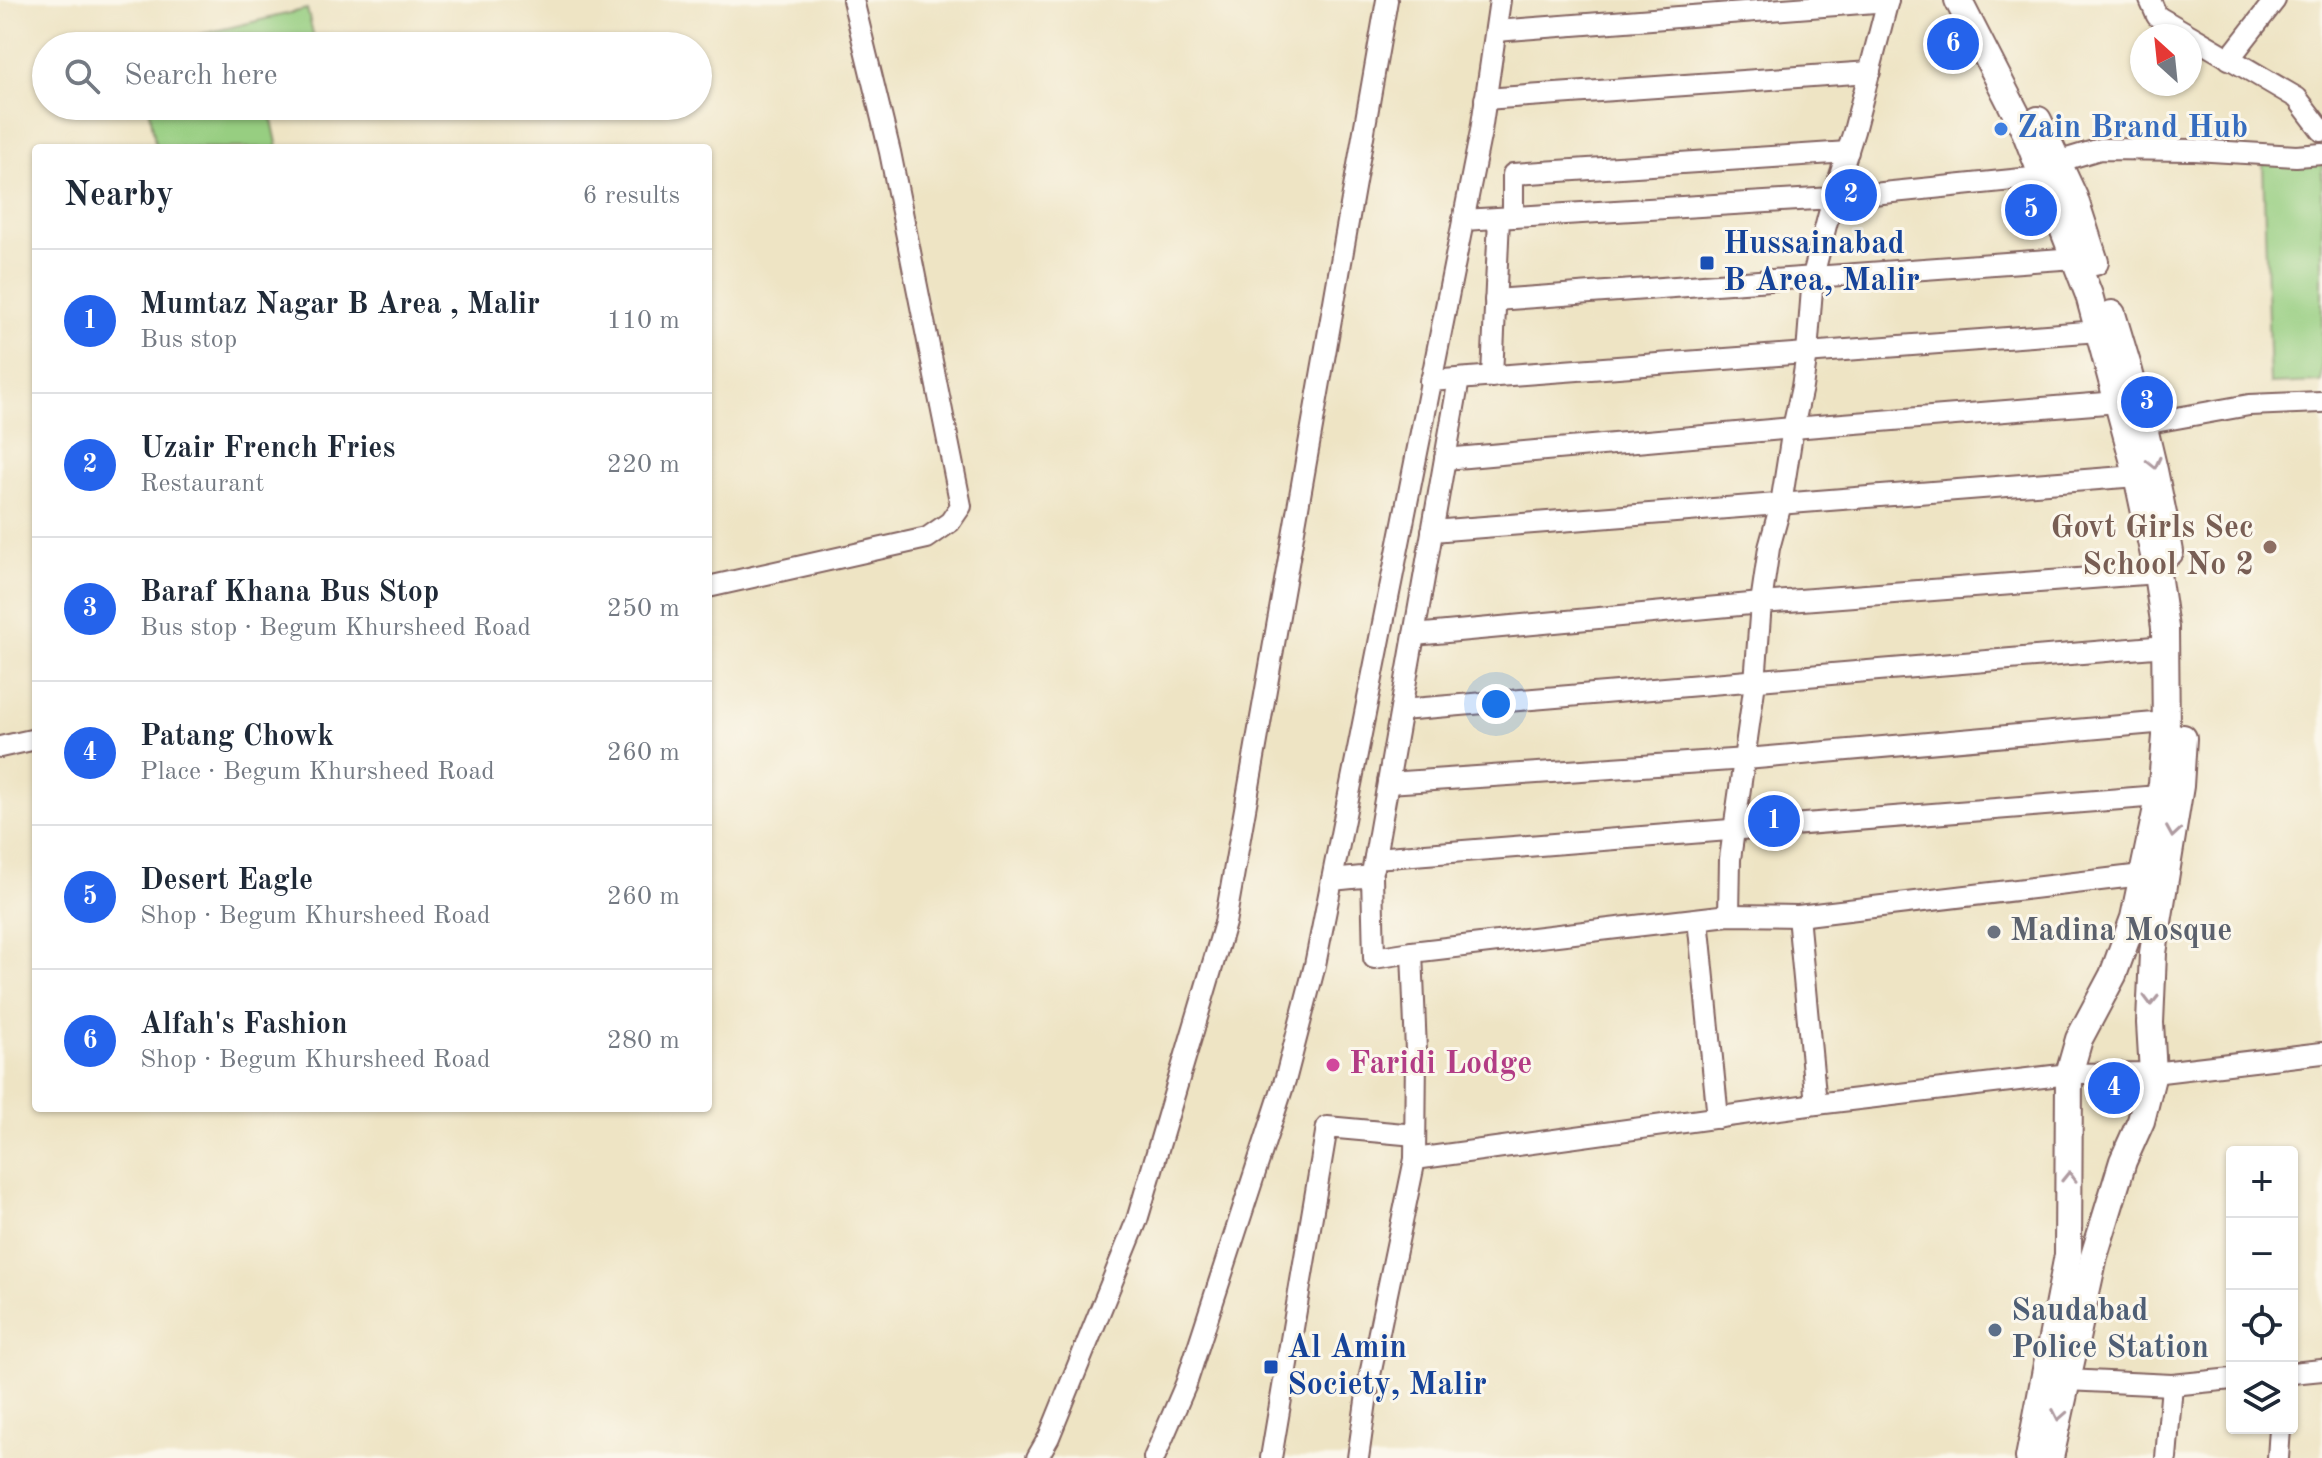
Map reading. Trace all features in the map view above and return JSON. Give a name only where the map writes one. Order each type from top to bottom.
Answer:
[{"type":"main road","points":[[1958,0],[2025,131],[2050,170],[2074,197],[2134,426],[2168,537],[2181,625],[2184,733],[2180,786],[2153,953],[2150,1023],[2153,1073],[2141,1121],[2123,1161],[2094,1256],[2050,1458]]},
{"type":"main road","points":[[1975,0],[2031,106],[2118,402],[2134,426],[2137,476],[2157,573],[2166,646],[2166,722],[2159,796],[2134,918],[2113,975],[2079,1039],[2069,1074],[2068,1255],[2029,1458]]},
{"type":"street","points":[[712,586],[927,538],[950,522],[961,506],[890,152],[853,0]]},
{"type":"street","points":[[1037,1458],[1049,1437],[1137,1220],[1225,923],[1387,0]]},
{"type":"street","points":[[1154,1458],[1186,1384],[1286,1077],[1315,965],[1463,220],[1500,0]]},
{"type":"street","points":[[1496,31],[1888,0],[1813,276],[1802,387],[1761,603],[1746,759],[1730,859],[1729,915]]},
{"type":"street","points":[[2150,0],[2157,16],[2297,98],[2322,131]]},
{"type":"street","points":[[2229,59],[2275,0]]},
{"type":"street","points":[[1485,99],[1870,72]]},
{"type":"street","points":[[1463,220],[1833,198],[2050,170],[2100,149],[2296,156],[2322,154]]},
{"type":"street","points":[[1492,377],[1495,300],[1513,174],[1848,152]]},
{"type":"street","points":[[1495,300],[2076,258]]},
{"type":"street","points":[[1430,381],[2099,331]]},
{"type":"street","points":[[1459,379],[1373,867],[1374,958],[1729,915],[1798,916],[2142,875]]},
{"type":"street","points":[[1445,459],[2118,402]]},
{"type":"street","points":[[2134,426],[2249,405],[2322,402]]},
{"type":"street","points":[[1432,531],[2137,476]]},
{"type":"street","points":[[1414,635],[1761,603],[2157,573]]},
{"type":"street","points":[[1401,710],[2166,646]]},
{"type":"street","points":[[1388,783],[1746,759],[2166,722]]},
{"type":"street","points":[[0,747],[32,740]]},
{"type":"street","points":[[1332,880],[1373,867],[1734,830],[2159,796]]},
{"type":"street","points":[[1798,916],[1816,1104]]},
{"type":"street","points":[[1698,919],[1718,1118]]},
{"type":"street","points":[[1358,1458],[1369,1380],[1415,1159],[1416,1051],[1412,952]]},
{"type":"street","points":[[1415,1159],[1816,1104],[2069,1074],[2153,1073],[2322,1053]]},
{"type":"street","points":[[1271,1458],[1327,1127],[1415,1135]]},
{"type":"street","points":[[2298,1372],[2322,1370]]},
{"type":"street","points":[[2066,1380],[2172,1385],[2226,1380]]},
{"type":"street","points":[[2166,1458],[2172,1385]]},
{"type":"street","points":[[2278,1458],[2280,1434]]},
{"type":"green space","points":[[307,9],[313,32],[211,32]]},
{"type":"green space","points":[[151,120],[272,120],[277,144],[155,144]]},
{"type":"green space","points":[[2322,160],[2322,382],[2270,384],[2263,164]]},
{"type":"place","name":"Alfah's Fashion","points":[[1953,44]]},
{"type":"place","name":"Zain Brand Hub","points":[[2001,129]]},
{"type":"place","name":"Uzair French Fries","points":[[1851,195]]},
{"type":"place","name":"Desert Eagle","points":[[2031,210]]},
{"type":"place","name":"Hussainabad B Area, Malir","points":[[1707,263]]},
{"type":"place","name":"Baraf Khana Bus Stop","points":[[2147,402]]},
{"type":"place","name":"Govt Girls Sec School No 2","points":[[2270,547]]},
{"type":"place","name":"Mumtaz Nagar B Area , Malir","points":[[1774,821]]},
{"type":"place","name":"Madina Mosque","points":[[1994,932]]},
{"type":"place","name":"Faridi Lodge","points":[[1333,1065]]},
{"type":"place","name":"Patang Chowk","points":[[2114,1088]]},
{"type":"place","name":"Saudabad Police Station","points":[[1995,1330]]},
{"type":"place","name":"Al Amin Society, Malir","points":[[1271,1367]]}]
